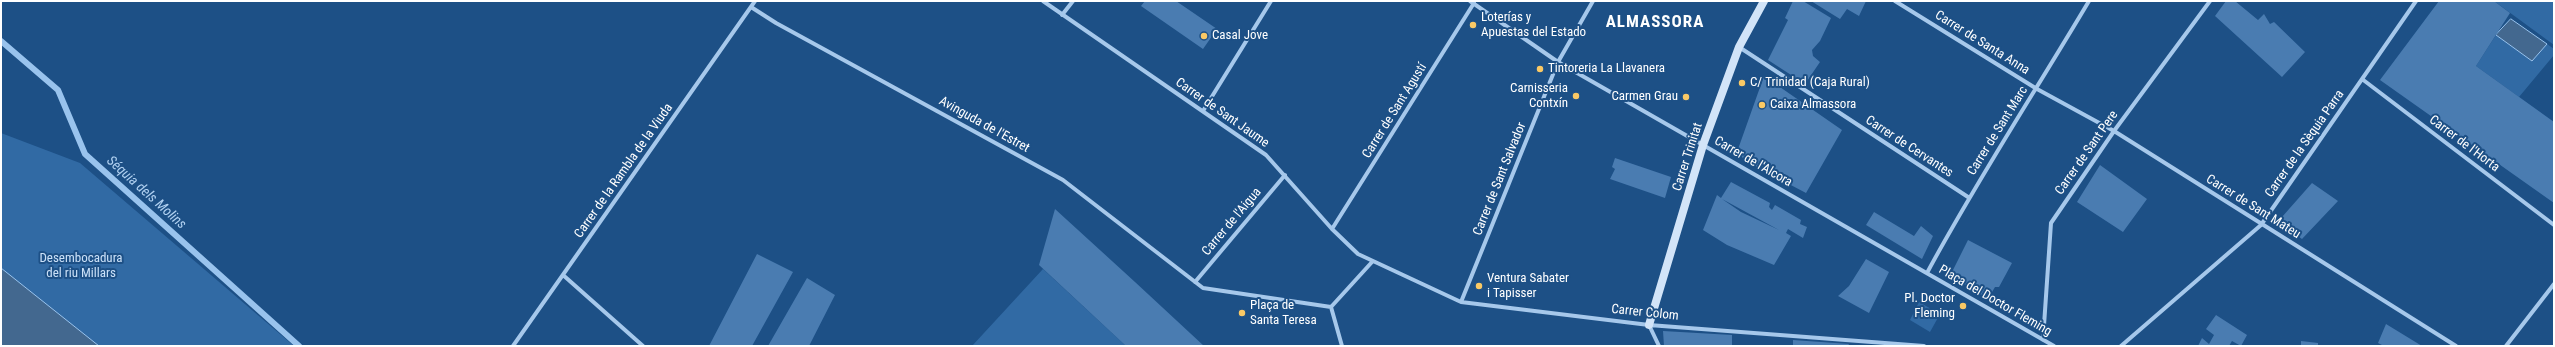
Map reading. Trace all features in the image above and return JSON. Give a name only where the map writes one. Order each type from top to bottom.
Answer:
[{"type":"street","name":"Carrer de la Rambla de la Viuda","points":[[513,346],[755,1]]},
{"type":"street","name":"Carrer de Sant Jaume","points":[[1043,1],[1266,155],[1332,229],[1358,254],[1372,262]]},
{"type":"street","points":[[1062,15],[1073,1]]},
{"type":"street","points":[[1202,111],[1271,1]]},
{"type":"street","name":"Carrer de Sant Salvador","points":[[1461,302],[1558,62],[1593,1]]},
{"type":"street","name":"Carrer Trinitat","points":[[1648,325],[1703,145],[1739,47],[1764,1]]},
{"type":"street","name":"Carrer de Santa Anna","points":[[1895,1],[2037,89]]},
{"type":"street","name":"Carrer de Sant Marc","points":[[1927,273],[1968,197],[2037,89],[2089,1]]},
{"type":"street","name":"Carrer de Sant Pere","points":[[2043,340],[2051,223],[2114,131],[2210,1]]},
{"type":"street","name":"Carrer de la Sèquia Parra","points":[[2121,346],[2261,224],[2416,1]]},
{"type":"street","name":"Carrer de l'Alcora","points":[[1472,2],[1558,62],[1927,273]]},
{"type":"street","name":"Carrer de Sant Agustí","points":[[1332,229],[1472,2]]},
{"type":"street","name":"Avinguda de l'Estret","points":[[751,7],[1063,180],[1195,282]]},
{"type":"street","name":"Carrer de Cervantes","points":[[1739,47],[1968,197]]},
{"type":"street","name":"Carrer de l'Horta","points":[[2362,79],[2554,225]]},
{"type":"street","name":"Carrer de Sant Mateu","points":[[2037,89],[2114,131],[2456,346]]},
{"type":"street","name":"Carrer de l'Aigua","points":[[1195,282],[1285,175]]},
{"type":"street","points":[[1331,306],[1372,262]]},
{"type":"street","name":"Carrer Colom","points":[[1372,262],[1461,302],[1648,325],[1924,346]]},
{"type":"street","name":"Plaça del Doctor Fleming","points":[[1927,273],[2054,346]]},
{"type":"street","points":[[562,275],[643,346]]},
{"type":"street","points":[[1195,282],[1202,288],[1331,306]]},
{"type":"street","points":[[2506,346],[2554,284]]},
{"type":"street","points":[[1331,306],[1342,346]]},
{"type":"street","points":[[1648,325],[1658,346]]},
{"type":"green space","points":[[2494,1],[2554,1],[2554,45]]},
{"type":"green space","points":[[2496,35],[2532,61],[2547,44],[2554,49],[2554,55],[2519,97],[2476,66]]},
{"type":"green space","name":"Desembocadura del riu Millars","points":[[1,133],[80,163],[294,346],[1,346]]},
{"type":"green space","points":[[1043,269],[1126,346],[972,346]]},
{"type":"green space","points":[[1919,302],[1940,314],[1930,332],[1910,320]]},
{"type":"shaded area","points":[[2511,19],[2547,44],[2532,61],[2496,35]]},
{"type":"shaded area","points":[[1,268],[99,346],[1,346]]},
{"type":"building","points":[[1145,1],[1176,1],[1217,29],[1203,49],[1141,6]]},
{"type":"building","points":[[1793,1],[1803,1],[1831,18],[1820,41],[1812,50],[1813,56],[1820,62],[1805,84],[1768,60],[1788,20],[1785,18]]},
{"type":"building","points":[[1811,1],[1866,1],[1859,16],[1847,9],[1840,19]]},
{"type":"building","points":[[2226,1],[2235,1],[2258,20],[2264,14],[2270,24],[2274,22],[2305,52],[2282,77],[2215,16]]},
{"type":"building","points":[[2439,1],[2494,1],[2510,13],[2476,66],[2554,122],[2554,203],[2380,80]]},
{"type":"building","points":[[1764,76],[1842,130],[1806,193],[1747,162],[1737,152]]},
{"type":"building","points":[[1615,158],[1671,177],[1665,198],[1610,179],[1615,169],[1612,167]]},
{"type":"building","points":[[2100,165],[2147,199],[2123,232],[2077,202]]},
{"type":"building","points":[[1731,182],[1770,203],[1769,207],[1772,210],[1775,205],[1801,220],[1800,224],[1807,227],[1803,238],[1788,229],[1786,233],[1791,236],[1774,265],[1727,245],[1703,230],[1717,195],[1721,198]],"holes":[[[1722,199],[1779,230],[1741,212]]]},
{"type":"building","points":[[2312,183],[2338,201],[2302,239],[2282,224],[2282,217]]},
{"type":"building","points":[[1055,209],[1204,346],[1126,346],[1039,265]]},
{"type":"building","points":[[1874,212],[1914,236],[1921,226],[1933,236],[1922,259],[1866,225]]},
{"type":"building","points":[[1968,240],[2012,263],[1999,287],[1995,287],[1988,299],[1950,276]]},
{"type":"building","points":[[757,254],[793,272],[752,346],[709,346]]},
{"type":"building","points":[[1866,259],[1889,272],[1869,313],[1838,296],[1849,286]]},
{"type":"building","points":[[807,278],[835,295],[809,346],[768,346]]},
{"type":"building","points":[[2216,315],[2247,335],[2241,346],[2232,341],[2229,346],[2198,346],[2202,338],[2209,344],[2214,335],[2206,329]]},
{"type":"building","points":[[2386,324],[2422,346],[2384,346],[2378,343]]},
{"type":"building","points":[[1663,331],[1732,335],[1732,346],[1664,346]]},
{"type":"building","points":[[1793,340],[1849,344],[1848,346],[1793,346]]},
{"type":"building","points":[[2301,341],[2318,343],[2318,346],[2301,346]]},
{"type":"waterway","name":"Séquia dels Molins","points":[[1,41],[58,90],[85,154],[299,346]]},
{"type":"place","name":"Loterías y Apuestas del Estado","points":[[1473,25]]},
{"type":"place","name":"Casal Jove","points":[[1204,36]]},
{"type":"place","name":"Tintoreria La Llavanera","points":[[1540,69]]},
{"type":"place","name":"C/ Trinidad (Caja Rural)","points":[[1742,83]]},
{"type":"place","name":"Carnisseria Contxín","points":[[1576,96]]},
{"type":"place","name":"Carmen Grau","points":[[1686,97]]},
{"type":"place","name":"Caixa Almassora","points":[[1762,105]]},
{"type":"place","name":"Ventura Sabater i Tapisser","points":[[1479,286]]},
{"type":"place","name":"Pl. Doctor Fleming","points":[[1963,306]]},
{"type":"place","name":"Plaça de Santa Teresa","points":[[1242,313]]},
{"type":"district","name":"ALMASSORA","points":[[1655,23]]}]
